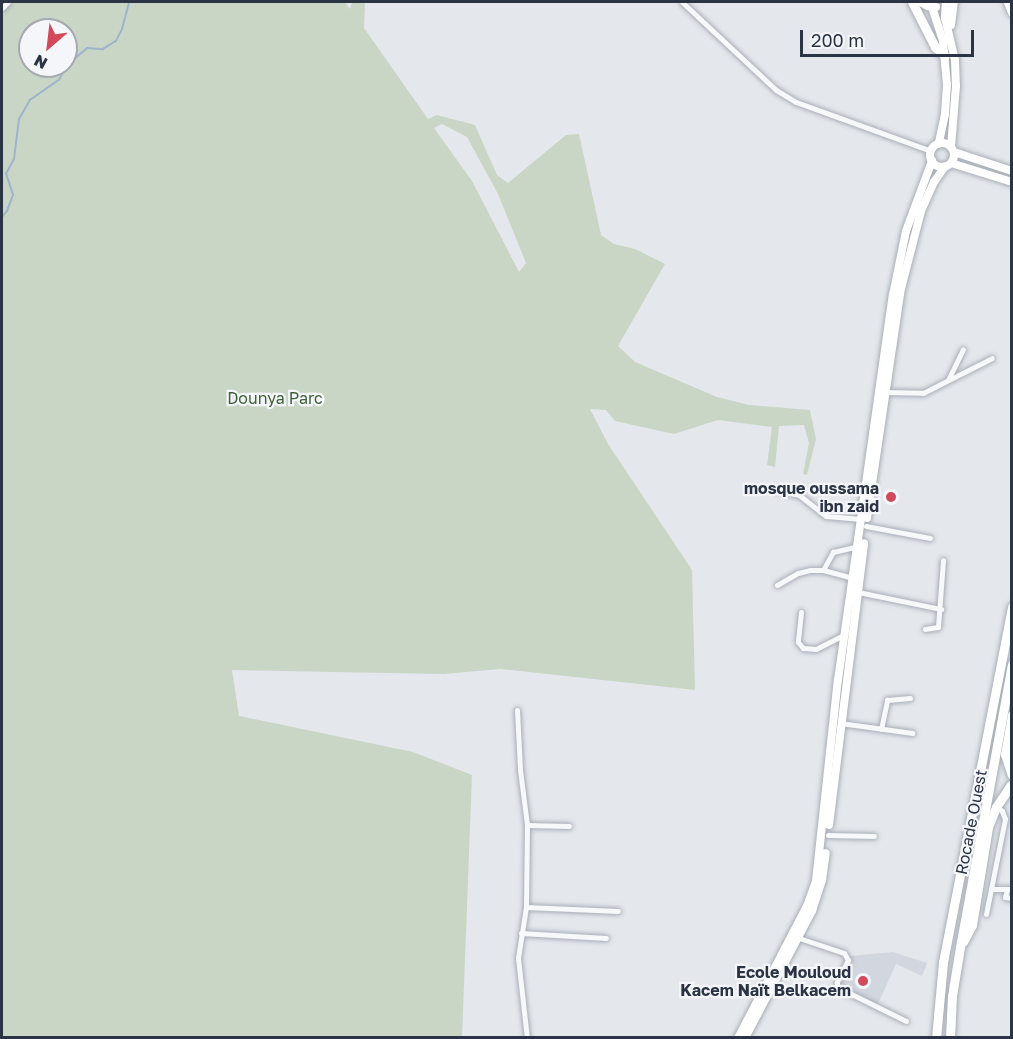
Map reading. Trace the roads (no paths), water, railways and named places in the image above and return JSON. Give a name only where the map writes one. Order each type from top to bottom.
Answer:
[{"type":"highway","points":[[912,2],[935,47],[945,56]]},
{"type":"highway","points":[[1008,2],[1011,12]]},
{"type":"highway","name":"Rocade Ouest","points":[[936,1038],[943,962],[1011,607]]},
{"type":"highway","name":"Rocade Ouest","points":[[950,1038],[952,996],[960,947],[1011,665]]},
{"type":"highway","points":[[1011,715],[1005,754],[1011,775]]},
{"type":"highway","points":[[960,947],[971,928],[988,827],[996,807],[1011,784]]},
{"type":"main road","points":[[738,1038],[814,890],[822,840],[830,748],[845,634],[884,392],[913,238],[931,186],[948,165],[953,149],[956,95],[952,46],[945,18],[946,2],[932,7],[920,2]]},
{"type":"main road","points":[[952,46],[954,34],[950,19],[954,2]]},
{"type":"main road","points":[[866,504],[897,272],[906,231],[931,156],[939,143],[947,103],[945,56],[940,26],[932,7]]},
{"type":"main road","points":[[939,143],[1011,171]]},
{"type":"main road","points":[[931,156],[936,165],[948,165],[1011,182]]},
{"type":"main road","points":[[745,1038],[799,938],[820,890],[858,592],[863,522]]},
{"type":"street","points":[[2,8],[8,2]]},
{"type":"street","points":[[682,2],[776,90],[795,102],[931,156]]},
{"type":"street","points":[[948,381],[963,349]]},
{"type":"street","points":[[884,392],[923,393],[992,358]]},
{"type":"street","points":[[777,490],[799,495],[826,516],[930,538]]},
{"type":"street","points":[[824,570],[833,552],[858,546]]},
{"type":"street","points":[[925,629],[937,628],[941,609],[943,560]]},
{"type":"street","points":[[777,585],[798,573],[824,570],[853,578]]},
{"type":"street","points":[[858,592],[941,609]]},
{"type":"street","points":[[801,612],[798,642],[803,648],[816,649],[845,634]]},
{"type":"street","points":[[881,729],[887,700],[910,698]]},
{"type":"street","points":[[517,710],[526,825],[526,907],[520,933],[518,958],[527,1038]]},
{"type":"street","points":[[840,723],[912,734]]},
{"type":"street","points":[[986,914],[1005,819],[1002,811],[996,807]]},
{"type":"street","points":[[526,825],[569,826]]},
{"type":"street","points":[[828,835],[874,836]]},
{"type":"street","points":[[991,889],[1009,889],[1005,897],[1011,898]]},
{"type":"street","points":[[526,907],[618,911]]},
{"type":"street","points":[[520,933],[606,938]]},
{"type":"street","points":[[799,938],[846,954],[848,960],[837,982],[837,987],[906,1021]]},
{"type":"waterway","points":[[2,217],[13,195],[6,174],[14,159],[19,119],[30,100],[59,80],[67,65],[87,48],[103,49],[116,41],[122,29],[129,2]]},
{"type":"place","name":"mosque oussama ibn zaid","points":[[891,497]]},
{"type":"place","name":"Ecole Mouloud Kacem Naït Belkacem","points":[[863,981]]},
{"type":"park label","name":"Dounya Parc","points":[[275,398]]}]
